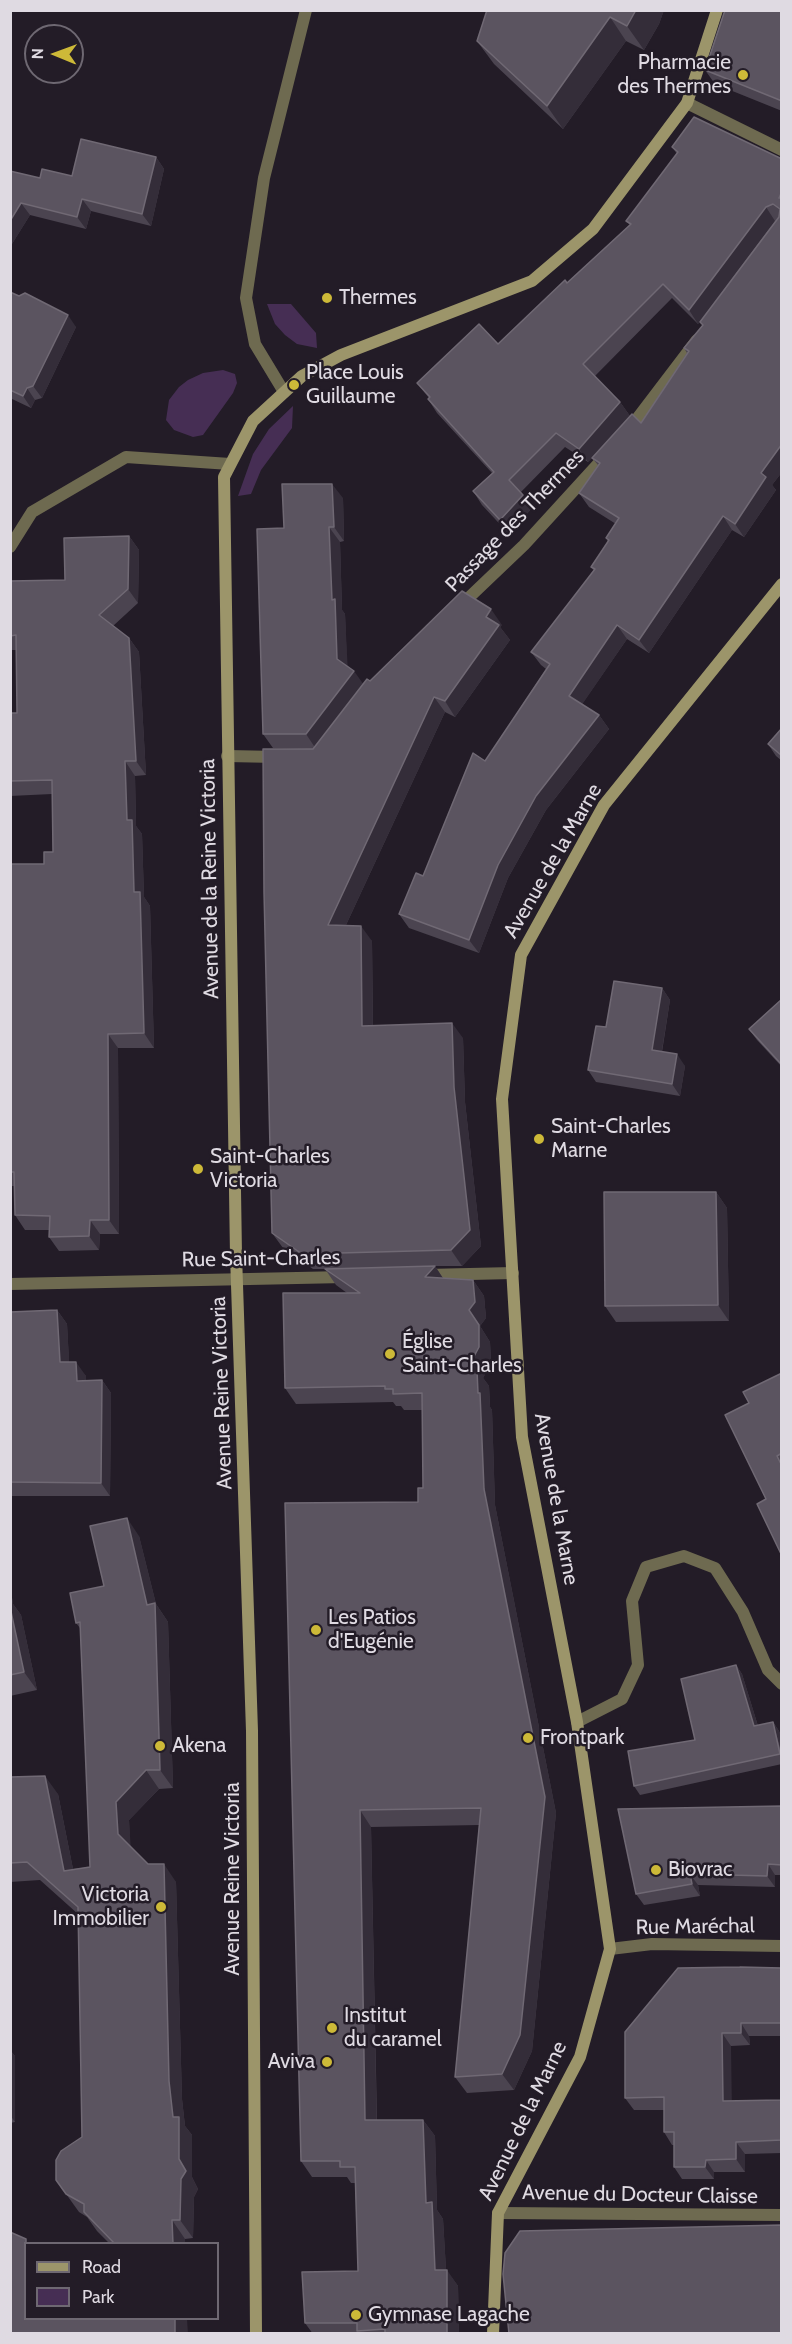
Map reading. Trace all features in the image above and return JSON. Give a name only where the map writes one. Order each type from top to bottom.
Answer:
[{"type":"main road","points":[[230,464],[253,421],[302,376],[341,355],[532,281],[593,229],[687,104],[717,10]]},
{"type":"main road","name":"Avenue de la Reine Victoria","points":[[230,464],[224,477],[227,756],[238,1280]]},
{"type":"main road","name":"Avenue de la Marne","points":[[493,2334],[498,2213],[580,2056],[610,1949],[577,1722],[522,1437],[502,1099],[520,955],[604,805],[782,584]]},
{"type":"main road","name":"Avenue Reine Victoria","points":[[238,1280],[252,1731],[256,2334]]},
{"type":"street","points":[[284,392],[255,344],[246,298],[264,178],[306,10]]},
{"type":"street","points":[[687,104],[782,150]]},
{"type":"street","name":"Passage des Thermes","points":[[449,616],[525,545],[634,424],[704,330]]},
{"type":"street","points":[[10,547],[32,512],[126,457],[230,464]]},
{"type":"street","points":[[227,756],[285,757]]},
{"type":"street","points":[[410,1276],[513,1273]]},
{"type":"street","name":"Rue Saint-Charles","points":[[10,1284],[352,1277]]},
{"type":"street","points":[[577,1722],[622,1699],[638,1665],[632,1601],[646,1567],[684,1556],[715,1568],[742,1612],[768,1670],[782,1684]]},
{"type":"street","name":"Rue Maréchal","points":[[610,1949],[652,1944],[782,1946]]},
{"type":"street","name":"Avenue du Docteur Claisse","points":[[498,2213],[782,2216]]},
{"type":"green space","points":[[267,304],[291,304],[316,333],[317,348],[297,344],[285,335],[275,324]]},
{"type":"green space","points":[[223,370],[235,374],[237,383],[233,393],[203,435],[193,437],[174,430],[166,420],[169,400],[179,387],[203,373]]},
{"type":"green space","points":[[293,406],[292,428],[261,470],[251,494],[238,496],[253,454],[269,429]]},
{"type":"building","points":[[487,10],[636,10],[627,26],[610,17],[547,106],[477,41]]},
{"type":"building","points":[[725,10],[782,10],[782,101],[705,70]]},
{"type":"building","points":[[694,117],[782,159],[782,191],[779,198],[782,198],[782,444],[761,473],[766,477],[735,524],[723,516],[639,640],[617,625],[569,696],[599,715],[536,796],[498,865],[469,940],[399,914],[416,873],[423,876],[473,753],[485,761],[550,664],[531,652],[595,569],[591,567],[609,540],[606,538],[619,518],[579,493],[600,463],[592,458],[632,414],[641,423],[689,351],[684,348],[703,325],[700,322],[779,217],[780,209],[773,204],[766,207],[689,310],[663,284],[583,364],[620,402],[579,449],[556,433],[509,480],[523,495],[500,520],[473,491],[494,472],[428,399],[430,397],[417,383],[479,324],[498,344],[565,280],[567,283],[631,224],[626,221],[678,152],[672,147]]},
{"type":"building","points":[[81,139],[156,157],[142,214],[82,199],[77,217],[21,203],[10,221],[10,171],[40,178],[42,169],[72,176]]},
{"type":"building","points":[[10,292],[19,296],[25,293],[68,315],[33,386],[27,388],[23,396],[10,390]]},
{"type":"building","points":[[282,484],[332,484],[334,527],[329,527],[337,659],[354,671],[306,734],[263,734],[257,529],[284,528]]},
{"type":"building","points":[[129,536],[128,589],[99,615],[129,638],[136,761],[125,761],[127,820],[132,820],[134,892],[140,892],[144,1033],[108,1034],[109,1220],[90,1220],[89,1236],[49,1237],[50,1216],[15,1215],[14,1172],[10,1172],[10,864],[44,864],[44,852],[53,852],[52,780],[10,781],[10,713],[17,713],[16,635],[10,636],[10,581],[65,580],[64,538]]},
{"type":"building","points":[[462,591],[491,609],[486,617],[499,625],[445,701],[434,697],[328,925],[361,926],[362,1026],[452,1023],[454,1087],[470,1230],[451,1250],[302,1254],[272,1233],[263,749],[313,749],[367,679],[370,681]]},
{"type":"building","points":[[782,728],[782,756],[768,744]]},
{"type":"building","points":[[614,981],[662,988],[652,1050],[677,1054],[672,1084],[588,1070],[596,1026],[606,1027]]},
{"type":"building","points":[[782,999],[782,1065],[749,1029]]},
{"type":"building","points":[[604,1192],[716,1192],[718,1305],[605,1306]]},
{"type":"building","points":[[435,1266],[425,1277],[473,1280],[475,1302],[469,1310],[479,1325],[479,1347],[471,1362],[477,1370],[478,1393],[480,1393],[484,1489],[545,1797],[520,2035],[502,2074],[455,2077],[481,1808],[360,1810],[365,2120],[423,2120],[426,2203],[432,2202],[435,2270],[447,2270],[447,2334],[385,2334],[385,2329],[357,2331],[357,2323],[305,2323],[302,2272],[358,2271],[355,2167],[340,2167],[340,2161],[301,2161],[285,1503],[418,1502],[418,1488],[423,1488],[422,1393],[393,1394],[393,1389],[385,1389],[385,1386],[285,1388],[283,1293],[360,1293],[325,1269]]},
{"type":"building","points":[[57,1310],[60,1362],[76,1362],[77,1381],[102,1380],[101,1483],[10,1482],[10,1312]]},
{"type":"building","points":[[782,1373],[782,1453],[777,1456],[782,1466],[782,1556],[757,1504],[766,1499],[725,1415],[749,1403],[743,1392]]},
{"type":"building","points":[[127,1518],[147,1605],[155,1603],[160,1770],[146,1770],[116,1802],[118,1834],[148,1864],[164,1864],[169,2081],[173,2117],[179,2117],[179,2159],[186,2171],[181,2179],[180,2220],[172,2220],[173,2242],[113,2242],[84,2212],[84,2204],[66,2194],[56,2180],[56,2160],[61,2151],[82,2137],[78,1907],[27,1862],[10,1863],[10,1777],[45,1776],[64,1871],[90,1867],[80,1622],[76,1623],[70,1593],[104,1586],[90,1526]]},
{"type":"building","points":[[10,1607],[24,1672],[10,1675]]},
{"type":"building","points":[[736,1665],[754,1726],[773,1722],[780,1754],[634,1786],[628,1751],[695,1740],[681,1679]]},
{"type":"building","points":[[782,1806],[782,1865],[768,1864],[767,1876],[690,1874],[692,1884],[636,1894],[618,1809]]},
{"type":"building","points":[[678,1968],[782,1968],[782,2023],[741,2023],[741,2033],[722,2033],[723,2101],[781,2100],[782,2097],[782,2140],[736,2142],[736,2159],[706,2160],[705,2167],[674,2167],[674,2132],[664,2132],[664,2097],[625,2098],[625,2032]]},
{"type":"building","points":[[782,2225],[782,2334],[509,2334],[503,2274],[505,2253],[520,2231]]},
{"type":"building","points":[[10,2232],[26,2239],[24,2242],[24,2320],[175,2320],[175,2334],[10,2334]]},
{"type":"place","name":"Pharmacie des Thermes","points":[[743,75]]},
{"type":"place","name":"Thermes","points":[[327,298]]},
{"type":"place","name":"Place Louis Guillaume","points":[[294,385]]},
{"type":"place","name":"Saint-Charles Marne","points":[[539,1139]]},
{"type":"place","name":"Saint-Charles Victoria","points":[[198,1169]]},
{"type":"place","name":"Église Saint-Charles","points":[[390,1354]]},
{"type":"place","name":"Les Patios d'Eugénie","points":[[316,1630]]},
{"type":"place","name":"Frontpark","points":[[528,1738]]},
{"type":"place","name":"Akena","points":[[160,1746]]},
{"type":"place","name":"Biovrac","points":[[656,1870]]},
{"type":"place","name":"Victoria Immobilier","points":[[161,1907]]},
{"type":"place","name":"Institut du caramel","points":[[332,2028]]},
{"type":"place","name":"Aviva","points":[[327,2062]]},
{"type":"place","name":"Gymnase Lagache","points":[[356,2315]]}]
